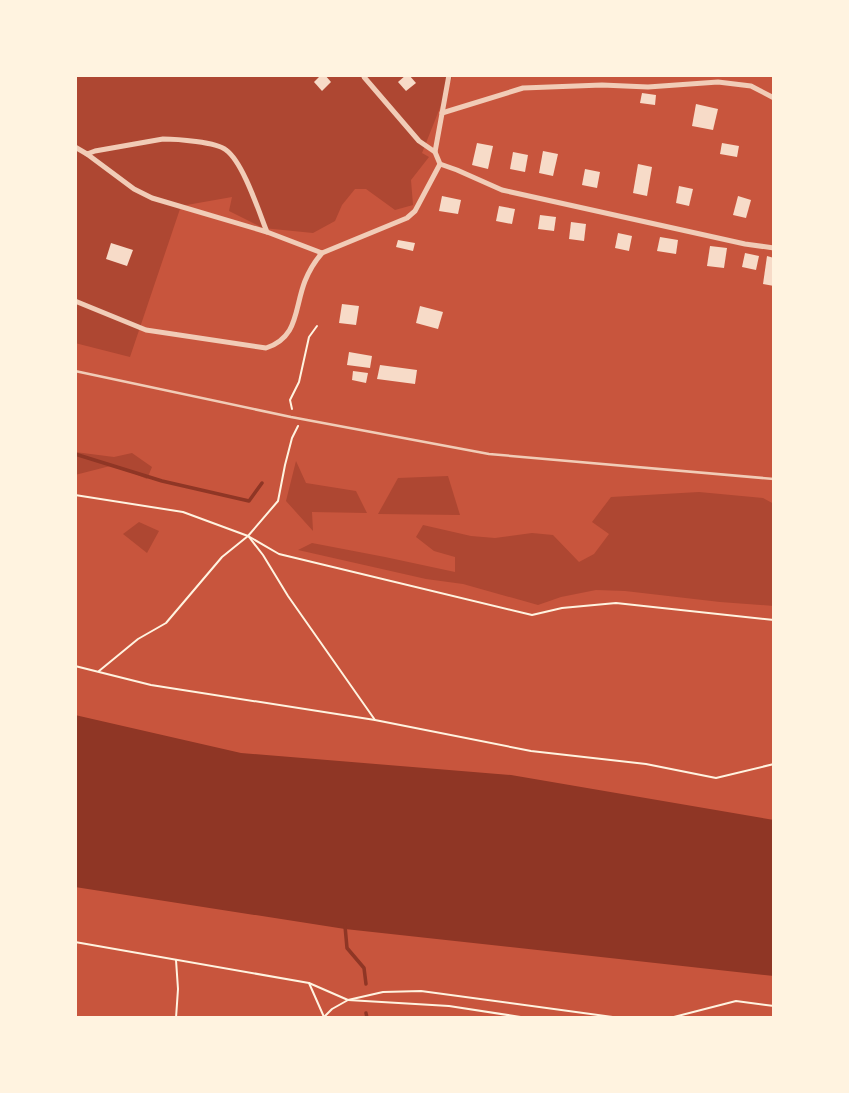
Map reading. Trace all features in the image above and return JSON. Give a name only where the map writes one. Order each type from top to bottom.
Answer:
[{"type":"street","points":[[435,152],[449,75]]},
{"type":"street","points":[[363,76],[419,141],[435,152],[440,164],[502,190],[693,233],[774,248]]},
{"type":"street","points":[[443,113],[523,88],[589,85],[649,87],[718,82],[751,86],[774,98]]},
{"type":"street","points":[[87,153],[163,139],[219,146],[231,154],[240,167],[267,232]]},
{"type":"street","points":[[75,146],[134,189],[152,198],[267,232],[322,253]]},
{"type":"street","points":[[75,301],[146,330],[266,348],[276,345],[293,326],[305,281],[316,259],[322,253],[407,218],[415,211],[440,164]]},
{"type":"lane","points":[[75,371],[301,419],[489,454],[774,479]]},
{"type":"path","points":[[292,417],[290,400],[299,382],[309,337],[317,326]]},
{"type":"path","points":[[98,671],[138,639],[166,623],[222,557],[248,536],[278,501],[292,438],[301,419]]},
{"type":"path","points":[[75,495],[183,512],[248,536],[279,554],[533,615],[562,608],[617,603],[774,620]]},
{"type":"path","points":[[248,536],[375,720]]},
{"type":"path","points":[[75,666],[152,685],[375,720],[531,751],[646,764],[716,778],[774,764]]},
{"type":"path","points":[[75,942],[309,983],[348,1000],[449,1006],[527,1018]]},
{"type":"path","points":[[176,960],[176,1018]]},
{"type":"path","points":[[309,983],[324,1017],[348,1000],[383,992],[421,991],[620,1018]]},
{"type":"path","points":[[670,1018],[736,1001],[774,1006]]},
{"type":"shaded area","points":[[75,75],[453,75],[422,153],[429,157],[411,180],[413,205],[395,210],[366,189],[355,189],[342,205],[335,221],[313,233],[263,228],[229,211],[232,197],[181,206],[130,357],[75,343]]},
{"type":"shaded area","points":[[75,452],[114,457],[132,453],[152,467],[147,479],[114,465],[75,475]]},
{"type":"shaded area","points":[[296,461],[306,483],[356,491],[367,513],[312,512],[313,531],[286,501]]},
{"type":"shaded area","points":[[448,476],[460,515],[378,514],[398,478]]},
{"type":"shaded area","points":[[699,492],[763,498],[774,504],[774,606],[596,590],[538,605],[463,584],[426,579],[298,550],[312,543],[455,572],[455,557],[434,551],[416,537],[423,525],[471,536],[495,538],[532,533],[553,535],[579,562],[594,554],[609,534],[592,522],[611,497]]},
{"type":"shaded area","points":[[139,522],[159,531],[147,553],[123,534]]},
{"type":"shaded area","points":[[75,715],[241,753],[511,775],[774,820],[774,976],[345,929],[75,887]]},
{"type":"building","points":[[321,75],[325,75],[331,82],[322,91],[314,82]]},
{"type":"building","points":[[406,75],[416,83],[406,91],[398,82]]},
{"type":"building","points":[[642,93],[656,95],[655,105],[640,103]]},
{"type":"building","points":[[696,104],[718,109],[713,130],[692,126]]},
{"type":"building","points":[[477,143],[493,146],[488,169],[472,165]]},
{"type":"building","points":[[722,143],[739,146],[737,157],[720,154]]},
{"type":"building","points":[[543,151],[558,154],[553,176],[539,173]]},
{"type":"building","points":[[513,152],[528,155],[525,172],[510,169]]},
{"type":"building","points":[[638,164],[652,167],[647,196],[633,193]]},
{"type":"building","points":[[585,169],[600,172],[597,188],[582,185]]},
{"type":"building","points":[[679,186],[693,189],[689,206],[676,203]]},
{"type":"building","points":[[442,196],[461,200],[458,214],[439,211]]},
{"type":"building","points":[[738,196],[751,200],[746,218],[733,215]]},
{"type":"building","points":[[499,206],[515,209],[512,224],[496,221]]},
{"type":"building","points":[[540,215],[556,217],[554,231],[538,229]]},
{"type":"building","points":[[571,222],[586,224],[584,241],[569,239]]},
{"type":"building","points":[[618,233],[632,236],[629,251],[615,248]]},
{"type":"building","points":[[660,237],[678,240],[676,254],[657,251]]},
{"type":"building","points":[[398,240],[415,243],[413,251],[396,247]]},
{"type":"building","points":[[111,243],[133,250],[127,266],[106,259]]},
{"type":"building","points":[[710,246],[727,248],[724,268],[707,266]]},
{"type":"building","points":[[745,253],[759,256],[756,270],[742,267]]},
{"type":"building","points":[[767,256],[774,258],[774,286],[763,284]]},
{"type":"building","points":[[342,304],[359,306],[356,325],[339,323]]},
{"type":"building","points":[[420,306],[443,312],[438,329],[416,323]]},
{"type":"building","points":[[349,352],[372,356],[370,368],[347,365]]},
{"type":"building","points":[[380,365],[417,370],[415,384],[377,379]]},
{"type":"building","points":[[353,371],[368,373],[366,383],[352,380]]},
{"type":"waterway","points":[[75,454],[162,481],[249,501],[262,483]]},
{"type":"waterway","points":[[345,926],[347,948],[364,968],[366,984]]},
{"type":"waterway","points":[[366,1013],[367,1018]]}]
